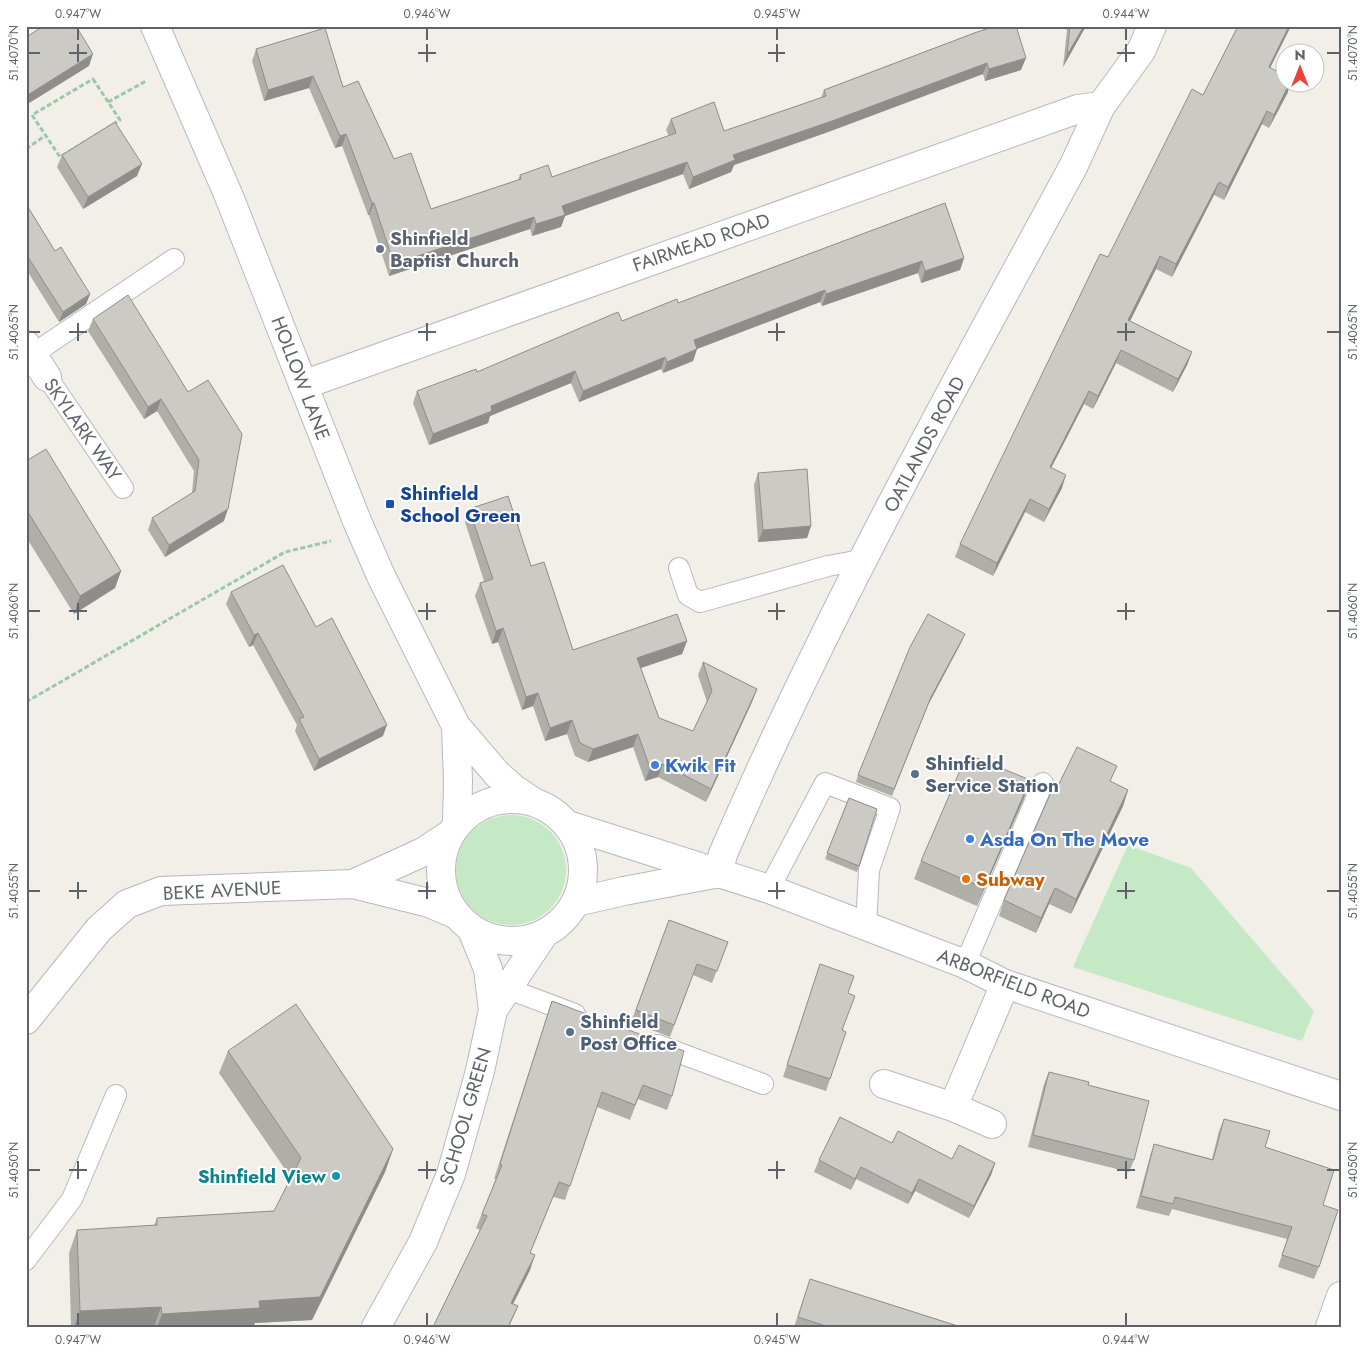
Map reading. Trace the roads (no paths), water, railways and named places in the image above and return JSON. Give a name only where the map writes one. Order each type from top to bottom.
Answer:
[{"type":"main road","name":"HOLLOW LANE","points":[[154,26],[228,194],[357,521],[456,726],[514,790],[532,801]]},
{"type":"main road","name":"OATLANDS ROAD","points":[[718,874],[723,854],[794,695],[861,560],[1073,167],[1101,106],[1141,51],[1152,26]]},
{"type":"main road","name":"FAIRMEAD ROAD","points":[[303,384],[1078,109],[1101,106]]},
{"type":"main road","name":"SKYLARK WAY","points":[[29,350],[47,377]]},
{"type":"main road","name":"HOLLOW LANE","points":[[453,829],[458,780],[456,726]]},
{"type":"main road","points":[[504,798],[532,801],[552,810],[568,825],[578,842],[583,863],[583,883],[576,902],[563,921],[544,934],[520,941],[495,940],[429,903],[353,884],[423,852],[453,829],[478,806],[504,798]]},
{"type":"main road","name":"ARBORFIELD ROAD","points":[[568,825],[769,889],[965,964],[1005,984],[1341,1096]]},
{"type":"main road","points":[[453,829],[442,850],[441,885],[463,922]]},
{"type":"main road","name":"ARBORFIELD ROAD","points":[[576,902],[624,890],[718,874]]},
{"type":"main road","name":"BEKE AVENUE","points":[[26,1020],[99,928],[127,904],[161,891],[353,884]]},
{"type":"main road","name":"SCHOOL GREEN","points":[[463,922],[488,969],[500,999]]},
{"type":"main road","name":"SCHOOL GREEN","points":[[376,1327],[423,1242],[451,1174],[500,999],[544,934]]},
{"type":"main road","points":[[953,1107],[1005,984]]},
{"type":"main road","points":[[884,1084],[953,1107],[992,1124]]},
{"type":"main road","points":[[1330,1327],[1341,1296]]},
{"type":"lane","points":[[29,350],[174,260]]},
{"type":"lane","name":"SKYLARK WAY","points":[[47,377],[123,488]]},
{"type":"lane","points":[[679,568],[688,594],[700,602],[828,566],[861,560]]},
{"type":"lane","points":[[769,889],[825,783],[890,808],[869,870],[866,926]]},
{"type":"lane","points":[[965,964],[1043,783]]},
{"type":"lane","points":[[500,999],[589,1019]]},
{"type":"lane","points":[[644,1040],[763,1084]]},
{"type":"lane","points":[[26,1260],[72,1199],[116,1095]]},
{"type":"place","name":"Shinfield Baptist Church","points":[[380,249]]},
{"type":"place","name":"Shinfield School Green","points":[[390,504]]},
{"type":"place","name":"Kwik Fit","points":[[655,765]]},
{"type":"place","name":"Shinfield Service Station","points":[[915,774]]},
{"type":"place","name":"Asda On The Move","points":[[970,839]]},
{"type":"place","name":"Subway","points":[[966,879]]},
{"type":"place","name":"Shinfield Post Office","points":[[570,1032]]},
{"type":"place","name":"Shinfield View","points":[[336,1176]]}]
